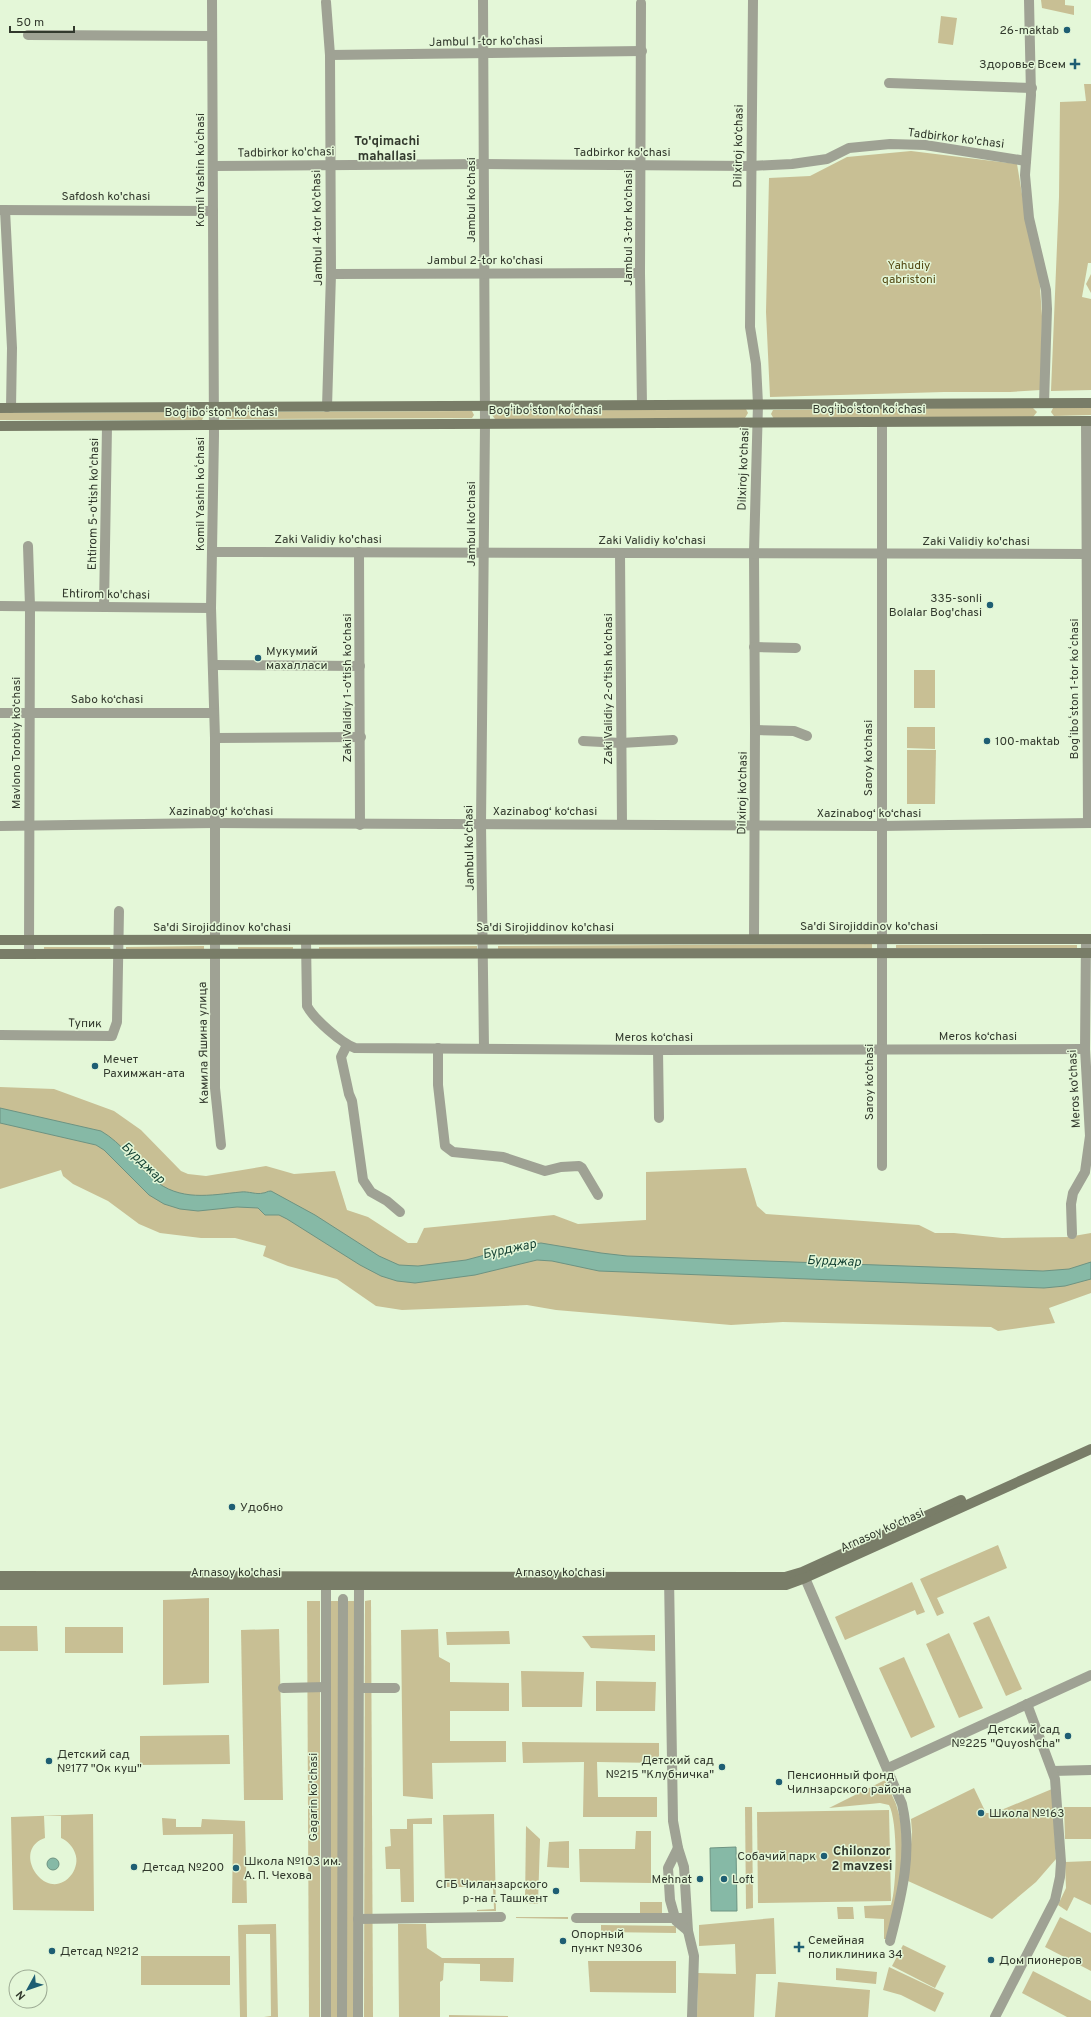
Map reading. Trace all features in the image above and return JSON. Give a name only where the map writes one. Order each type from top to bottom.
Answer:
[{"type":"street","name":"Komil Yashin koʻchasi","points":[[212,0],[214,425],[211,608],[215,738],[215,940]]},
{"type":"street","name":"Jambul ko'chasi","points":[[483,0],[485,424],[482,824],[484,1048]]},
{"type":"street","name":"Dilxiroj ko‘chasi","points":[[753,0],[750,327],[756,364],[758,404],[754,552],[756,730],[754,940]]},
{"type":"street","points":[[1029,0],[1032,88],[1026,161],[1027,203],[1044,281],[1047,309],[1044,420]]},
{"type":"street","name":"Jambul 4-tor ko'chasi","points":[[326,2],[330,55],[329,164],[331,274],[327,407]]},
{"type":"street","name":"Jambul 3-tor ko'chasi","points":[[641,3],[640,273],[642,405]]},
{"type":"street","points":[[28,35],[212,36]]},
{"type":"street","name":"Jambul 1-tor ko'chasi","points":[[330,55],[642,51]]},
{"type":"street","points":[[888,83],[1032,88]]},
{"type":"street","name":"Tadbirkor ko'chasi","points":[[213,166],[329,164],[641,164],[751,166],[792,164],[827,159],[848,148],[890,144],[926,145],[1026,161]]},
{"type":"street","points":[[2,210],[12,348],[11,408]]},
{"type":"street","name":"Safdosh ko'chasi","points":[[2,210],[213,211]]},
{"type":"street","name":"Jambul 2-tor ko'chasi","points":[[331,274],[640,273]]},
{"type":"street","name":"Bogʻiboʻston koʻchasi","points":[[0,408],[1091,402]]},
{"type":"street","name":"Bogʻiboʻston koʻchasi","points":[[0,426],[1044,420],[1089,421]]},
{"type":"street","name":"Bogʻiboʻston 1-tor koʻchasi","points":[[1089,421],[1090,823]]},
{"type":"street","name":"Saroy ko‘chasi","points":[[882,422],[882,1166]]},
{"type":"street","name":"Ehtirom 5-o'tish ko'chasi","points":[[104,607],[107,426]]},
{"type":"street","name":"Mavlono Torobiy ko‘chasi","points":[[28,546],[30,606],[29,954]]},
{"type":"street","name":"Zaki Validiy ko'chasi","points":[[213,552],[754,552],[882,554],[1089,554]]},
{"type":"street","name":"Zaki Validiy 1-o'tish ko'chasi","points":[[359,552],[360,824]]},
{"type":"street","name":"Zaki Validiy 2-o'tish ko'chasi","points":[[620,553],[622,824]]},
{"type":"street","name":"Ehtirom ko'chasi","points":[[0,606],[211,608]]},
{"type":"street","points":[[754,647],[796,648]]},
{"type":"street","points":[[213,665],[360,666]]},
{"type":"street","name":"Sabo ko‘chasi","points":[[0,713],[214,712]]},
{"type":"street","points":[[756,730],[794,731],[807,736]]},
{"type":"street","points":[[215,738],[360,737]]},
{"type":"street","points":[[583,741],[621,743],[673,740]]},
{"type":"street","name":"Xazinabog‘ ko‘chasi","points":[[0,826],[214,823],[881,826],[1090,823]]},
{"type":"street","points":[[119,911],[119,954]]},
{"type":"street","name":"Sa'di Sirojiddinov ko'chasi","points":[[0,940],[1088,939]]},
{"type":"street","name":"Meros ko'chasi","points":[[1072,1234],[1071,1204],[1073,1193],[1085,1172],[1090,1136],[1084,1049],[1088,939]]},
{"type":"street","name":"Камила Яшина улица","points":[[215,940],[215,1088],[221,1145]]},
{"type":"street","points":[[306,940],[307,1006],[311,1013],[347,1045],[341,1057],[348,1094],[352,1101],[363,1180],[370,1192],[387,1201],[400,1212]]},
{"type":"street","points":[[0,954],[1088,953]]},
{"type":"street","name":"Тупик","points":[[0,1035],[112,1036],[117,1022],[119,954]]},
{"type":"street","name":"Meros ko‘chasi","points":[[347,1045],[355,1048],[658,1050],[1084,1049]]},
{"type":"street","points":[[438,1048],[440,1110],[445,1146],[449,1150],[453,1152],[503,1157],[545,1170],[578,1166],[582,1168],[598,1195]]},
{"type":"street","points":[[658,1050],[659,1118]]},
{"type":"street","name":"Arnasoy ko'chasi","points":[[0,1585],[326,1581],[669,1580],[786,1585],[803,1575],[983,1494],[1091,1442]]},
{"type":"street","name":"Arnasoy ko'chasi","points":[[983,1494],[1091,1449]]},
{"type":"street","points":[[803,1575],[888,1768],[902,1804],[908,1840],[904,1882],[890,1941]]},
{"type":"street","name":"Arnasoy ko'chasi","points":[[0,1576],[326,1581]]},
{"type":"street","points":[[669,1580],[672,1805],[673,1821],[678,1848],[684,1867],[688,1931],[694,1956],[692,2017]]},
{"type":"street","name":"Gagarin ko'chasi","points":[[326,1581],[326,2017]]},
{"type":"street","points":[[358,2017],[359,1581]]},
{"type":"street","points":[[342,2017],[343,1599]]},
{"type":"street","points":[[888,1768],[1091,1675]]},
{"type":"street","points":[[283,1688],[326,1687]]},
{"type":"street","points":[[359,1688],[395,1688]]},
{"type":"street","points":[[995,2017],[1046,1921],[1059,1888],[1061,1862],[1057,1787],[1053,1771],[1027,1704]]},
{"type":"street","points":[[1053,1771],[1091,1770]]},
{"type":"street","points":[[678,1848],[668,1868],[670,1900],[676,1922],[688,1931]]},
{"type":"street","points":[[668,1868],[684,1867]]},
{"type":"street","points":[[358,1919],[501,1917]]},
{"type":"street","points":[[576,1918],[687,1918]]},
{"type":"green space","points":[[1041,0],[1065,0],[1065,5],[1074,6],[1074,15],[1042,8]]},
{"type":"green space","points":[[941,16],[957,18],[953,45],[938,43]]},
{"type":"green space","points":[[1084,84],[1091,84],[1091,263],[1088,263],[1082,297],[1091,299],[1091,390],[1051,391],[1059,197],[1060,102],[1086,101]]},
{"type":"green space","name":"Yahudiy qabristoni","points":[[911,151],[1017,164],[1023,200],[1039,273],[1042,316],[1041,390],[770,397],[766,312],[769,178],[810,176],[847,157]]},
{"type":"green space","points":[[1091,274],[1091,293],[1086,284]]},
{"type":"green space","points":[[1032,407],[1037,412],[1033,417],[774,419],[771,414],[773,410]]},
{"type":"green space","points":[[1091,407],[1091,415],[1054,416],[1051,412],[1053,408]]},
{"type":"green space","points":[[746,409],[748,413],[745,418],[495,419],[492,415],[495,411]]},
{"type":"green space","points":[[472,411],[474,415],[472,418],[227,419],[224,416],[226,412]]},
{"type":"green space","points":[[202,412],[204,416],[202,420],[0,420],[0,413]]},
{"type":"green space","points":[[914,670],[935,670],[935,708],[914,708]]},
{"type":"green space","points":[[907,727],[935,727],[935,749],[907,748]]},
{"type":"green space","points":[[907,750],[936,750],[935,804],[907,804]]},
{"type":"green space","points":[[872,944],[872,949],[498,950],[498,946]]},
{"type":"green space","points":[[896,945],[1077,945],[1077,948],[896,948]]},
{"type":"green space","points":[[204,946],[204,950],[126,951],[126,947]]},
{"type":"green space","points":[[477,946],[477,950],[319,951],[319,947]]},
{"type":"green space","points":[[44,947],[110,947],[111,950],[44,950]]},
{"type":"green space","points":[[238,947],[293,947],[293,951],[238,950]]},
{"type":"green space","points":[[0,1087],[54,1089],[114,1111],[141,1130],[181,1171],[188,1174],[206,1176],[266,1166],[294,1174],[335,1171],[347,1210],[368,1217],[408,1243],[417,1243],[424,1228],[554,1215],[578,1224],[646,1220],[646,1172],[746,1168],[757,1206],[766,1214],[919,1225],[935,1233],[954,1233],[1002,1238],[1068,1237],[1091,1233],[1091,1293],[1049,1308],[1055,1323],[998,1331],[991,1327],[783,1322],[731,1325],[556,1310],[527,1305],[402,1310],[376,1306],[337,1279],[288,1266],[263,1256],[266,1246],[235,1238],[201,1238],[160,1233],[139,1224],[108,1201],[73,1184],[63,1176],[61,1170],[0,1189]]},
{"type":"green space","points":[[998,1545],[1007,1568],[937,1598],[944,1613],[937,1616],[920,1579]]},
{"type":"green space","points":[[912,1582],[925,1612],[917,1615],[915,1610],[845,1640],[835,1617]]},
{"type":"green space","points":[[209,1598],[209,1683],[163,1685],[163,1600]]},
{"type":"green space","points":[[371,1600],[373,2017],[364,2017],[365,1601]]},
{"type":"green space","points":[[307,1601],[320,1601],[320,2017],[309,2017]]},
{"type":"green space","points":[[331,1601],[354,1601],[354,2017],[331,2017]]},
{"type":"green space","points":[[989,1616],[1022,1689],[1006,1696],[973,1623]]},
{"type":"green space","points":[[0,1626],[37,1626],[38,1651],[0,1651]]},
{"type":"green space","points":[[65,1627],[123,1627],[123,1653],[65,1653]]},
{"type":"green space","points":[[279,1629],[283,1800],[244,1800],[241,1630]]},
{"type":"green space","points":[[438,1629],[439,1657],[450,1663],[450,1682],[509,1683],[509,1711],[450,1711],[450,1741],[506,1741],[506,1762],[432,1763],[433,1799],[403,1796],[401,1630]]},
{"type":"green space","points":[[509,1631],[510,1644],[447,1645],[446,1632]]},
{"type":"green space","points":[[949,1633],[983,1708],[959,1718],[926,1644]]},
{"type":"green space","points":[[655,1635],[655,1651],[591,1648],[582,1636]]},
{"type":"green space","points":[[904,1657],[935,1727],[911,1738],[879,1668]]},
{"type":"green space","points":[[521,1671],[584,1672],[582,1707],[522,1707]]},
{"type":"green space","points":[[596,1681],[656,1682],[655,1711],[596,1711]]},
{"type":"green space","points":[[229,1735],[230,1764],[140,1765],[140,1736]]},
{"type":"green space","points":[[522,1742],[659,1743],[659,1763],[597,1762],[598,1797],[657,1797],[657,1817],[583,1817],[584,1762],[523,1763]]},
{"type":"green space","points":[[885,1780],[896,1804],[904,1832],[900,1881],[887,1939],[884,1939],[884,1919],[865,1918],[864,1906],[891,1905],[896,1854],[894,1825],[889,1805],[880,1803],[829,1808]]},
{"type":"green space","points":[[974,1788],[986,1813],[994,1813],[1052,1789],[1056,1859],[1036,1882],[992,1919],[908,1881],[912,1832],[911,1819]]},
{"type":"green space","points":[[745,1807],[752,1807],[753,1908],[746,1909]]},
{"type":"green space","points":[[1064,1807],[1091,1807],[1091,1839],[1065,1839]]},
{"type":"green space","name":"Собачий парк","points":[[889,1810],[891,1901],[758,1903],[757,1812]]},
{"type":"green space","points":[[93,1814],[94,1911],[13,1910],[11,1817]],"holes":[[[44,1816],[61,1816],[61,1838],[68,1842],[73,1849],[76,1856],[76,1864],[72,1874],[62,1882],[52,1884],[43,1880],[36,1873],[31,1863],[31,1853],[35,1844],[45,1838]]]},
{"type":"green space","points":[[494,1814],[496,1911],[477,1911],[494,1909],[493,1887],[445,1887],[443,1815]]},
{"type":"green space","points":[[162,1818],[176,1819],[176,1827],[201,1827],[202,1819],[245,1821],[247,1903],[232,1903],[233,1834],[163,1835]]},
{"type":"green space","points":[[432,1818],[432,1824],[413,1824],[414,1902],[401,1902],[400,1869],[386,1869],[385,1847],[391,1846],[390,1829],[407,1829],[407,1819]]},
{"type":"green space","points":[[526,1826],[540,1839],[538,1904],[525,1903]]},
{"type":"green space","points":[[636,1831],[651,1831],[651,1883],[580,1882],[579,1849],[635,1849]]},
{"type":"green space","points":[[569,1841],[569,1868],[547,1867],[549,1842]]},
{"type":"green space","points":[[1091,1861],[1091,1905],[1074,1897],[1067,1911],[1058,1905],[1066,1888],[1065,1862]]},
{"type":"green space","points":[[640,1902],[662,1902],[662,1913],[640,1913]]},
{"type":"green space","points":[[837,1907],[853,1907],[854,1919],[838,1919]]},
{"type":"green space","points":[[568,1917],[568,1919],[516,1918]]},
{"type":"green space","points":[[1060,1917],[1091,1933],[1091,1971],[1045,1947]]},
{"type":"green space","points":[[774,1918],[776,1974],[756,1974],[754,2017],[697,2017],[698,1973],[736,1974],[735,1944],[699,1946],[699,1925]]},
{"type":"green space","points":[[276,1924],[278,2017],[264,2017],[271,2016],[270,1934],[246,1934],[247,2017],[240,2017],[238,1925]]},
{"type":"green space","points":[[398,1924],[426,1924],[427,1948],[442,1958],[514,1958],[513,1982],[480,1981],[480,1964],[444,1963],[443,1980],[440,1982],[440,2017],[399,2017]]},
{"type":"green space","points":[[601,1925],[676,1926],[676,1933],[601,1932]]},
{"type":"green space","points":[[903,1945],[946,1966],[935,1988],[892,1966]]},
{"type":"green space","points":[[141,1956],[230,1956],[230,1985],[141,1985]]},
{"type":"green space","points":[[588,1961],[676,1961],[676,1993],[590,1992]]},
{"type":"green space","points":[[889,1967],[944,1993],[935,2012],[901,1995],[883,1990]]},
{"type":"green space","points":[[836,1968],[877,1972],[876,1984],[836,1980]]},
{"type":"green space","points":[[1033,1971],[1091,2001],[1091,2017],[1067,2017],[1022,1993]]},
{"type":"green space","points":[[778,1982],[870,1990],[868,2017],[775,2017]]},
{"type":"green space","points":[[449,2015],[508,2016],[508,2017],[449,2017]]},
{"type":"shaded area","name":"Бурджар","points":[[0,1108],[101,1131],[115,1141],[153,1179],[174,1191],[185,1194],[207,1195],[244,1192],[261,1193],[271,1191],[315,1215],[379,1256],[399,1265],[418,1266],[466,1260],[519,1246],[541,1243],[627,1256],[1043,1271],[1069,1269],[1091,1262],[1091,1279],[1065,1286],[1044,1288],[599,1271],[552,1261],[537,1260],[475,1275],[415,1283],[397,1281],[381,1276],[360,1265],[287,1219],[279,1215],[265,1215],[258,1208],[237,1207],[198,1211],[180,1209],[164,1204],[149,1195],[104,1150],[96,1145],[0,1123]]},
{"type":"shaded area","name":"Loft","points":[[736,1847],[737,1911],[711,1911],[710,1848]]},
{"type":"shaded area","points":[[53,1858],[57,1860],[59,1864],[57,1868],[53,1870],[49,1868],[47,1864],[49,1860]]},
{"type":"place","name":"26-maktab","points":[[1067,30]]},
{"type":"place","name":"Здоровье Всем","points":[[1075,64]]},
{"type":"place","name":"335-sonli Bolalar Bog'chasi","points":[[990,605]]},
{"type":"place","name":"Мукумий махалласи","points":[[258,658]]},
{"type":"place","name":"100-maktab","points":[[987,741]]},
{"type":"place","name":"Мечет Рахимжан-ата","points":[[95,1066]]},
{"type":"place","name":"Удобно","points":[[232,1507]]},
{"type":"place","name":"Детский сад №225 \"Quyoshcha\"","points":[[1068,1736]]},
{"type":"place","name":"Детский сад №177 \"Ок куш\"","points":[[49,1761]]},
{"type":"place","name":"Детский сад №215 \"Клубничка\"","points":[[722,1767]]},
{"type":"place","name":"Пенсионный фонд Чилнзарского района","points":[[779,1782]]},
{"type":"place","name":"Школа №163","points":[[981,1813]]},
{"type":"place","name":"Собачий парк","points":[[824,1856]]},
{"type":"place","name":"Детсад №200","points":[[134,1867]]},
{"type":"place","name":"Школа №103 им. А. П. Чехова","points":[[236,1868]]},
{"type":"place","name":"Mehnat","points":[[700,1879]]},
{"type":"place","name":"Loft","points":[[724,1879]]},
{"type":"place","name":"СГБ Чиланзарского р-на г. Ташкент","points":[[556,1891]]},
{"type":"place","name":"Опорный пункт №306","points":[[563,1941]]},
{"type":"place","name":"Семейная поликлиника 34","points":[[799,1947]]},
{"type":"place","name":"Детсад №212","points":[[52,1951]]},
{"type":"place","name":"Дом пионеров","points":[[991,1960]]},
{"type":"district","name":"To'qimachi mahallasi","points":[[387,148]]},
{"type":"district","name":"Chilonzor 2 mavzesi","points":[[862,1858]]}]
